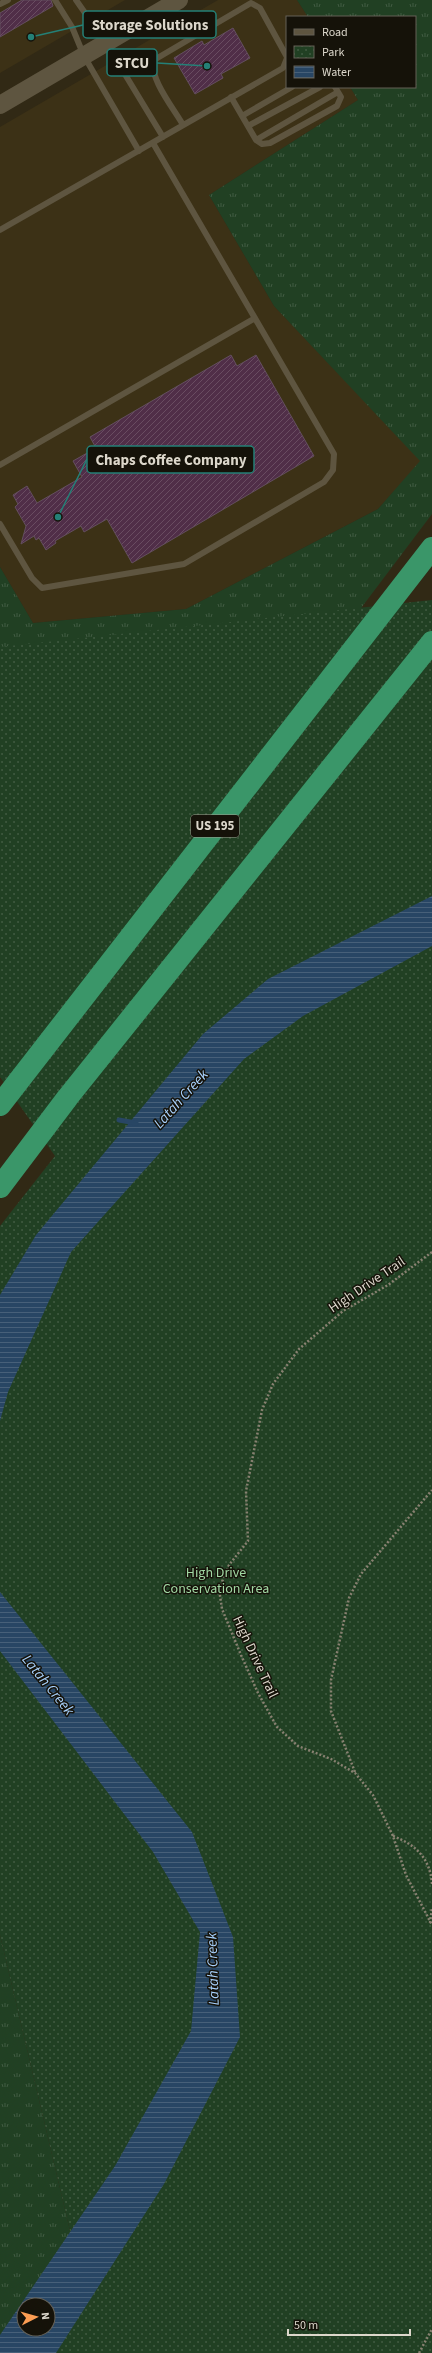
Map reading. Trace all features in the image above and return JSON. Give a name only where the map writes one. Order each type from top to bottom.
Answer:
[{"type":"highway","name":"US 195","points":[[0,1105],[432,548]]},
{"type":"highway","points":[[0,1187],[68,1098],[432,642]]},
{"type":"main road","points":[[0,105],[179,0]]},
{"type":"lane","points":[[0,4],[8,0]]},
{"type":"lane","points":[[55,0],[72,27],[84,56],[139,151]]},
{"type":"lane","points":[[76,0],[106,43],[163,136]]},
{"type":"lane","points":[[183,125],[153,75],[151,66],[154,60],[251,3],[260,8],[286,55]]},
{"type":"lane","points":[[0,230],[283,68],[286,60]]},
{"type":"lane","points":[[242,116],[290,88]]},
{"type":"lane","points":[[248,126],[318,88]]},
{"type":"lane","points":[[231,97],[256,140],[262,144],[270,143],[337,106],[341,97],[336,89],[256,140]]},
{"type":"lane","points":[[0,524],[32,578],[42,588],[184,564],[324,482],[333,470],[334,454],[153,143]]},
{"type":"lane","points":[[0,465],[255,318]]},
{"type":"path","name":"High Drive Trail","points":[[431,1924],[406,1875],[393,1836],[372,1796],[355,1773],[331,1758],[298,1746],[278,1727],[258,1693],[241,1655],[222,1609],[219,1589],[229,1566],[248,1541],[246,1491],[262,1410],[273,1384],[299,1349],[343,1311],[388,1285],[432,1252]]},
{"type":"path","points":[[355,1773],[331,1711],[331,1680],[349,1598],[361,1574],[432,1490]]},
{"type":"path","points":[[393,1836],[409,1842],[425,1857],[431,1874],[432,1884]]},
{"type":"path","points":[[431,1924],[432,1908]]},
{"type":"path","points":[[420,2353],[432,2329]]},
{"type":"shaded area","points":[[0,0],[125,0],[0,73]]},
{"type":"shaded area","points":[[218,0],[297,0],[307,16],[286,16],[286,88],[351,88],[358,100],[209,195],[274,306],[421,461],[378,509],[186,609],[33,623],[0,567],[0,127]]},
{"type":"green space","points":[[297,0],[432,0],[432,514],[223,791],[0,1078],[0,567],[33,623],[186,609],[378,509],[420,461],[274,306],[209,195],[358,100],[351,88],[416,88],[416,16],[307,16]]},
{"type":"green space","name":"High Drive Conservation Area","points":[[432,600],[432,2353],[20,2353],[39,2337],[56,2337],[56,2297],[51,2297],[71,2235],[0,1935],[0,1226],[55,1156],[0,1077],[0,647]]},
{"type":"green space","points":[[0,1935],[71,2235],[29,2297],[16,2297],[16,2337],[23,2337],[20,2353],[0,2353]]},
{"type":"water","name":"Latah Creek","points":[[432,896],[432,946],[303,1016],[244,1059],[71,1252],[8,1392],[0,1421],[0,1295],[36,1235],[203,1034],[268,979]]},
{"type":"water","name":"Latah Creek","points":[[0,1592],[192,1832],[233,1937],[240,2037],[164,2184],[56,2353],[0,2353],[0,2335],[16,2311],[16,2337],[56,2337],[56,2297],[26,2297],[115,2166],[191,2031],[200,1932],[153,1852],[0,1651]]},
{"type":"building","points":[[22,0],[51,0],[53,6],[0,37],[0,13]]},
{"type":"building","points":[[233,28],[250,58],[221,74],[223,78],[195,94],[174,58],[202,41],[204,45]]},
{"type":"building","points":[[231,355],[237,366],[256,355],[314,456],[132,563],[107,519],[84,532],[81,526],[55,541],[56,543],[46,550],[39,538],[36,540],[34,536],[21,544],[26,526],[15,507],[18,504],[13,495],[27,486],[37,503],[82,477],[73,461],[96,448],[90,437]]},
{"type":"waterway","points":[[119,1120],[136,1123]]},
{"type":"place","name":"Storage Solutions","points":[[31,37]]},
{"type":"place","name":"STCU","points":[[207,66]]},
{"type":"place","name":"Chaps Coffee Company","points":[[58,517]]}]
